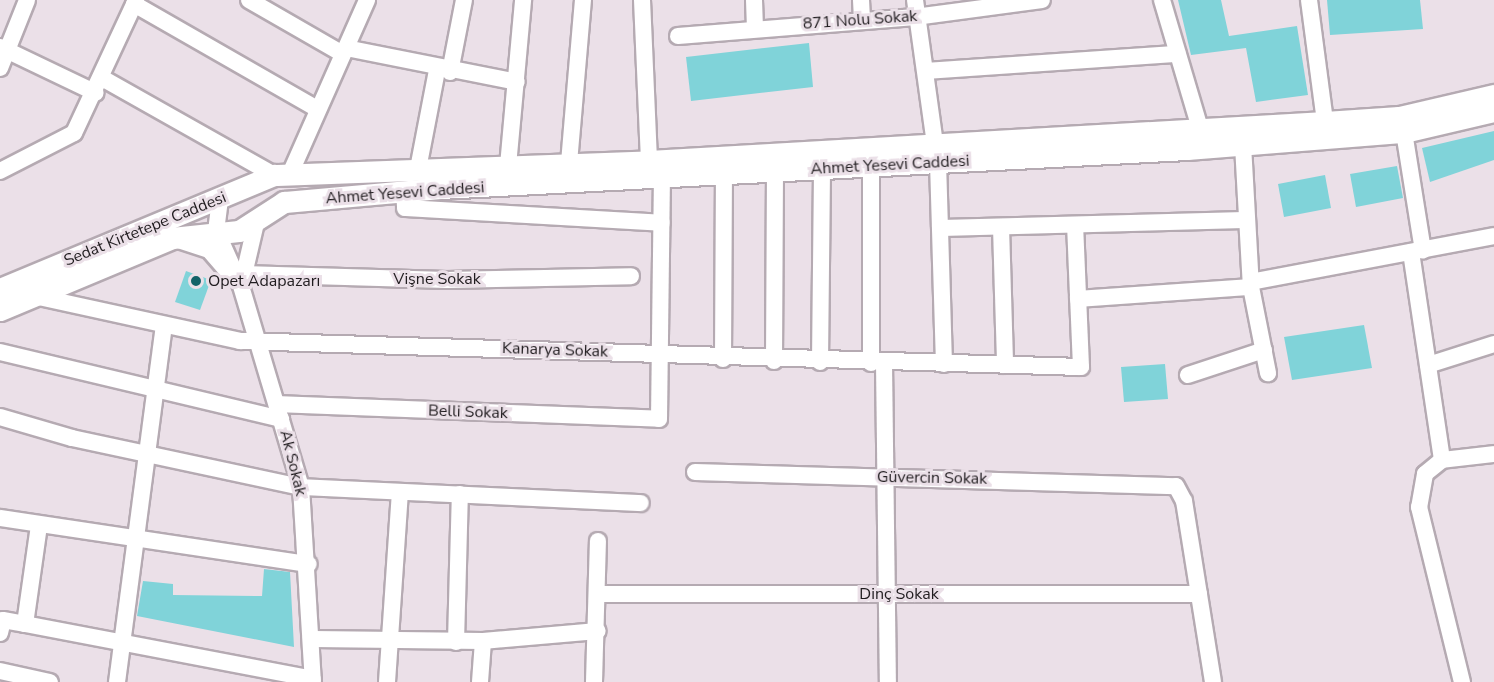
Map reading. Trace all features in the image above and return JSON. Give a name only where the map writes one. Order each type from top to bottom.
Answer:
[{"type":"main road","name":"Ahmet Yesevi Caddesi","points":[[285,202],[405,200],[501,186],[871,166],[937,153],[1200,128],[1399,117],[1494,95]]},
{"type":"main road","name":"Ahmet Yesevi Caddesi","points":[[282,175],[569,163],[1243,145],[1404,132],[1494,111]]},
{"type":"main road","name":"Sedat Kirtetepe Caddesi","points":[[0,289],[282,175]]},
{"type":"main road","points":[[282,175],[285,202]]},
{"type":"main road","name":"Sedat Kirtetepe Caddesi","points":[[0,310],[172,237],[216,230],[239,231],[256,224],[285,202]]},
{"type":"street","points":[[0,68],[3,48],[27,0]]},
{"type":"street","points":[[249,0],[344,51],[444,71],[517,82]]},
{"type":"street","points":[[3,48],[99,85],[282,175],[317,109],[367,0]]},
{"type":"street","points":[[418,169],[464,0]]},
{"type":"street","points":[[508,166],[523,0]]},
{"type":"street","points":[[569,163],[583,0]]},
{"type":"street","points":[[642,0],[649,161]]},
{"type":"street","points":[[754,0],[755,29]]},
{"type":"street","points":[[861,0],[862,20]]},
{"type":"street","name":"871 Nolu Sokak","points":[[678,36],[862,20],[915,8],[1034,0]]},
{"type":"street","points":[[1162,0],[1200,128]]},
{"type":"street","points":[[1309,0],[1325,122]]},
{"type":"street","points":[[0,171],[74,133],[99,85],[135,2],[317,109]]},
{"type":"street","points":[[915,8],[937,153],[944,364]]},
{"type":"street","points":[[926,71],[1177,54]]},
{"type":"street","points":[[1404,132],[1428,365],[1442,460]]},
{"type":"street","points":[[1243,145],[1251,285],[1268,373]]},
{"type":"street","points":[[871,166],[878,363],[885,477],[888,682]]},
{"type":"street","points":[[820,362],[822,168]]},
{"type":"street","points":[[774,361],[775,171]]},
{"type":"street","points":[[723,359],[724,174]]},
{"type":"street","points":[[662,177],[662,354]]},
{"type":"street","points":[[501,186],[504,214]]},
{"type":"street","points":[[216,230],[220,199]]},
{"type":"street","points":[[405,200],[504,214],[662,224]]},
{"type":"street","points":[[940,228],[1246,220]]},
{"type":"street","points":[[172,237],[209,250],[242,280],[256,224]]},
{"type":"street","points":[[1075,225],[1078,299],[1251,285],[1494,236]]},
{"type":"street","points":[[1001,227],[1005,365]]},
{"type":"street","name":"Ak Sokak","points":[[216,230],[242,280],[301,487],[309,564],[313,680]]},
{"type":"street","name":"Vişne Sokak","points":[[242,280],[447,280],[631,276]]},
{"type":"street","name":"Kanarya Sokak","points":[[34,296],[164,325],[258,342],[662,354],[774,361],[1081,367],[1078,299]]},
{"type":"street","points":[[117,682],[126,643],[164,325]]},
{"type":"street","points":[[1428,365],[1494,344]]},
{"type":"street","points":[[1188,375],[1264,350]]},
{"type":"street","name":"Belli Sokak","points":[[0,352],[156,389],[279,412],[659,419],[662,354]]},
{"type":"street","points":[[0,417],[148,455],[301,487],[641,503]]},
{"type":"street","points":[[1462,682],[1419,507],[1425,474],[1442,460],[1494,454]]},
{"type":"street","name":"Güvercin Sokak","points":[[695,472],[1169,484],[1184,501],[1199,594]]},
{"type":"street","points":[[387,682],[400,492]]},
{"type":"street","points":[[456,642],[460,495]]},
{"type":"street","points":[[0,518],[39,526],[309,564]]},
{"type":"street","points":[[25,624],[39,526]]},
{"type":"street","points":[[594,682],[598,631],[598,541]]},
{"type":"street","name":"Dinç Sokak","points":[[598,594],[1199,594]]},
{"type":"street","points":[[1199,594],[1213,682]]},
{"type":"street","points":[[0,633],[3,620],[313,680]]},
{"type":"street","points":[[313,639],[390,643],[456,642],[598,631]]},
{"type":"street","points":[[480,682],[483,641]]},
{"type":"street","points":[[0,671],[50,682]]},
{"type":"building","points":[[1178,0],[1221,0],[1229,36],[1297,26],[1308,95],[1256,102],[1246,48],[1191,55]]},
{"type":"building","points":[[1327,0],[1420,0],[1423,29],[1330,35]]},
{"type":"building","points":[[809,43],[813,87],[691,101],[686,57]]},
{"type":"building","points":[[1494,131],[1494,160],[1430,182],[1422,148]]},
{"type":"building","points":[[1397,166],[1403,198],[1356,207],[1350,174]]},
{"type":"building","points":[[1325,175],[1331,208],[1284,217],[1278,184]]},
{"type":"building","points":[[186,271],[211,280],[200,310],[175,302]]},
{"type":"building","points":[[1364,325],[1372,368],[1292,380],[1284,337]]},
{"type":"building","points":[[1165,364],[1168,399],[1124,402],[1121,367]]},
{"type":"building","points":[[264,569],[290,572],[294,647],[137,616],[143,581],[173,584],[173,595],[262,596]]},
{"type":"place","name":"Opet Adapazarı","points":[[196,281]]}]
